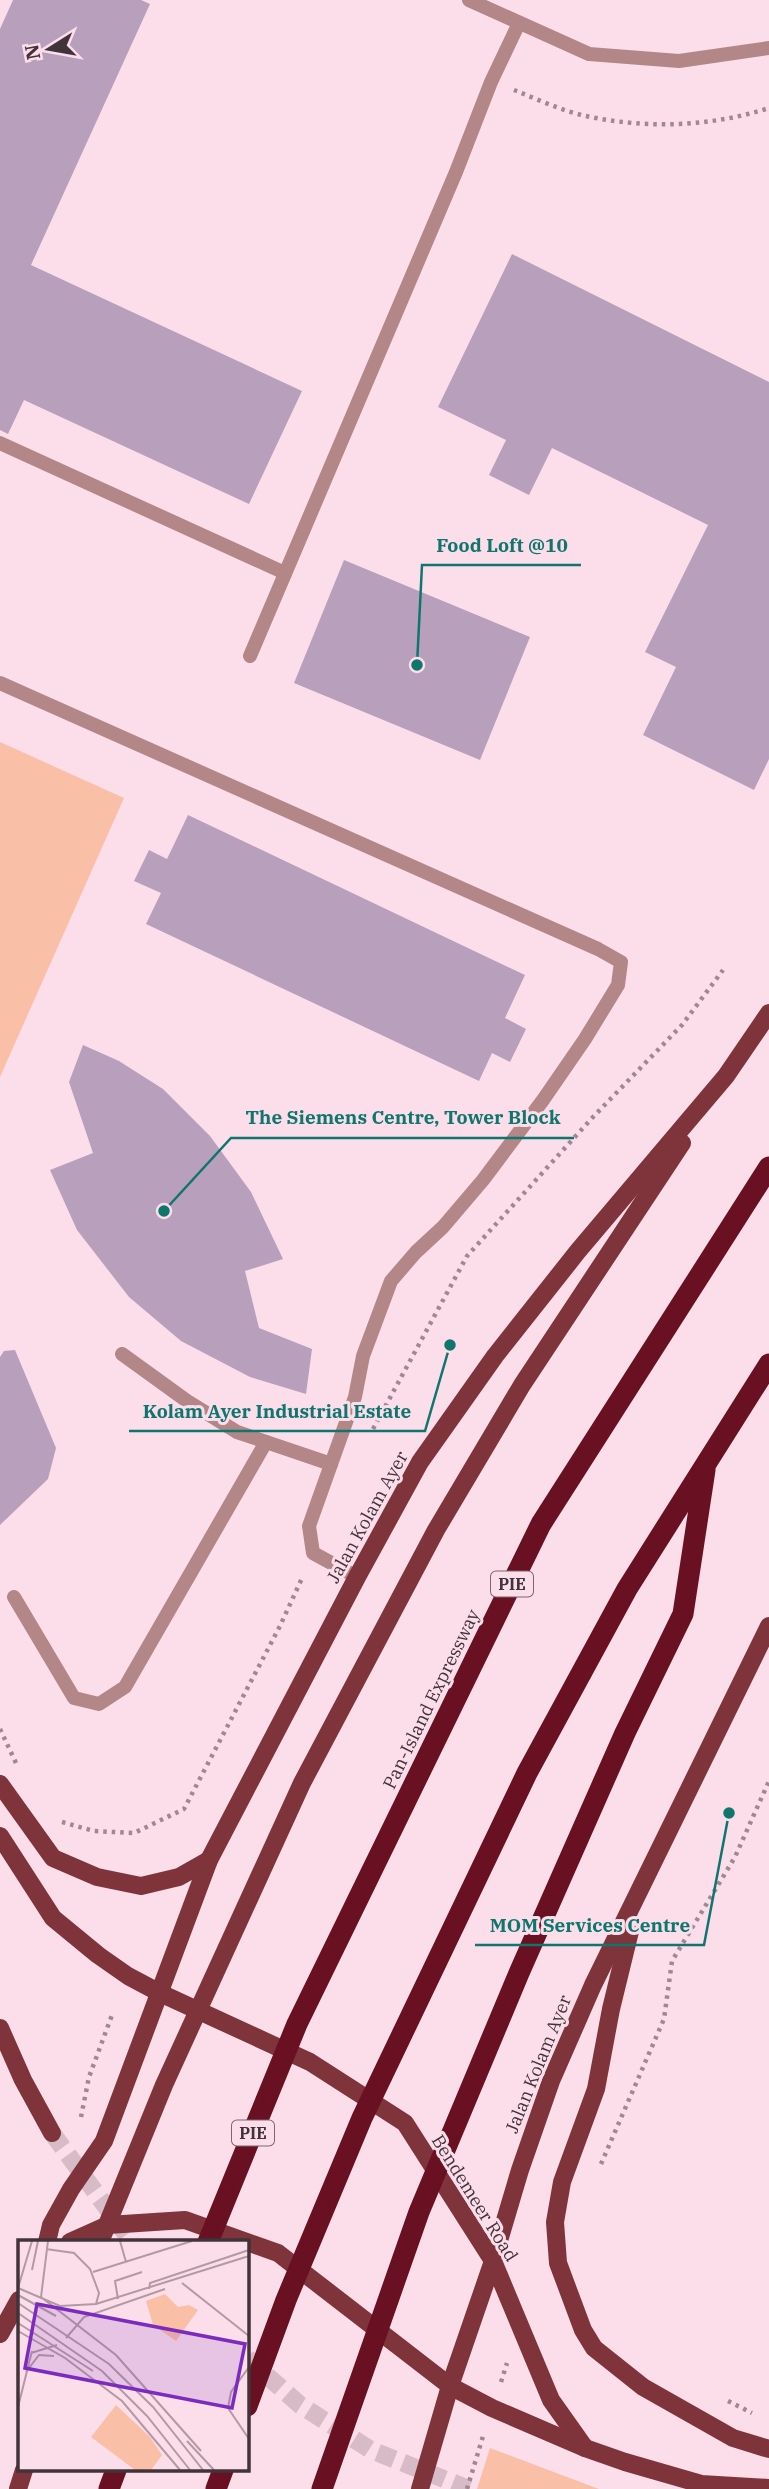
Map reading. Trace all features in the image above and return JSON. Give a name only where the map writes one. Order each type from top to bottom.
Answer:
[{"type":"highway","name":"Pan-Island Expressway","points":[[209,2240],[297,2024],[541,1524],[769,1167]]},
{"type":"highway","points":[[248,2403],[286,2300],[362,2118],[527,1773],[628,1589],[769,1364]]},
{"type":"highway","points":[[322,2489],[430,2187],[580,1834],[683,1614],[707,1461]]},
{"type":"highway","points":[[109,2489],[115,2472]]},
{"type":"highway","points":[[216,2489],[222,2472]]},
{"type":"main road","name":"Jalan Kolam Ayer","points":[[47,2240],[51,2225],[71,2189],[104,2141],[209,1860],[420,1462],[495,1356],[578,1251],[726,1076],[769,1013]]},
{"type":"main road","points":[[101,2240],[164,2085],[302,1783],[436,1530],[522,1385],[726,1076]]},
{"type":"main road","name":"Jalan Kolam Ayer","points":[[420,2489],[450,2386],[551,2081],[588,1996],[769,1626]]},
{"type":"main road","points":[[0,1784],[53,1857],[97,1877],[141,1886],[179,1877],[209,1860]]},
{"type":"main road","name":"Bendemeer Road","points":[[0,1836],[53,1919],[108,1962],[160,1993],[310,2062],[405,2123],[493,2261],[551,2400],[585,2448]]},
{"type":"main road","points":[[640,1889],[611,2010],[596,2089],[562,2182],[555,2222],[558,2263],[583,2330],[594,2348],[642,2387],[733,2438],[769,2449]]},
{"type":"main road","points":[[0,2028],[23,2080],[52,2133]]},
{"type":"main road","points":[[74,2240],[108,2225],[185,2220],[241,2240]]},
{"type":"main road","points":[[248,2242],[278,2253],[450,2386],[492,2408],[585,2448],[701,2484],[769,2488]]},
{"type":"main road","points":[[0,2334],[18,2302]]},
{"type":"main road","points":[[18,2489],[23,2472]]},
{"type":"street","points":[[469,0],[589,54],[679,61],[769,48]]},
{"type":"street","points":[[250,656],[456,172],[491,82],[520,23]]},
{"type":"street","points":[[0,443],[285,573]]},
{"type":"street","points":[[0,683],[598,948],[621,961],[618,985],[543,1100],[483,1180],[391,1281],[363,1356],[355,1397],[309,1526],[313,1553],[357,1577]]},
{"type":"street","points":[[122,1354],[187,1401],[237,1432],[331,1464]]},
{"type":"street","points":[[14,1597],[74,1698],[99,1704],[125,1686],[266,1442]]},
{"type":"path","points":[[491,82],[584,116],[644,124],[676,125],[769,108]]},
{"type":"path","points":[[600,2165],[664,2020],[672,1961],[735,1857],[769,1781]]},
{"type":"shaded area","points":[[0,742],[124,798],[0,1077]]},
{"type":"shaded area","points":[[490,2448],[599,2489],[477,2489]]},
{"type":"building","points":[[13,0],[141,0],[150,4],[31,265],[302,391],[249,504],[24,400],[8,434],[0,430],[0,29]]},
{"type":"building","points":[[512,254],[769,382],[769,759],[754,790],[643,735],[676,667],[645,652],[708,525],[552,448],[529,495],[489,475],[506,440],[438,407]]},
{"type":"building","points":[[344,560],[530,637],[480,760],[294,683]]},
{"type":"building","points":[[188,815],[525,975],[505,1018],[526,1029],[510,1062],[492,1053],[479,1081],[146,924],[161,893],[134,881],[149,850],[167,859]]},
{"type":"building","points":[[83,1045],[119,1061],[163,1089],[210,1136],[251,1192],[283,1259],[245,1271],[259,1328],[312,1349],[306,1394],[250,1377],[181,1341],[129,1297],[77,1230],[50,1170],[93,1153],[69,1082]]},
{"type":"building","points":[[15,1350],[56,1448],[48,1479],[0,1525],[0,1357],[4,1351]]},
{"type":"tunnel","points":[[52,2133],[131,2240]]},
{"type":"tunnel","points":[[248,2359],[300,2405],[371,2450],[469,2489]]},
{"type":"place","name":"Food Loft @10","points":[[417,665]]},
{"type":"place","name":"The Siemens Centre, Tower Block","points":[[164,1211]]},
{"type":"place","name":"Kolam Ayer Industrial Estate","points":[[450,1345]]},
{"type":"place","name":"MOM Services Centre","points":[[729,1813]]}]
